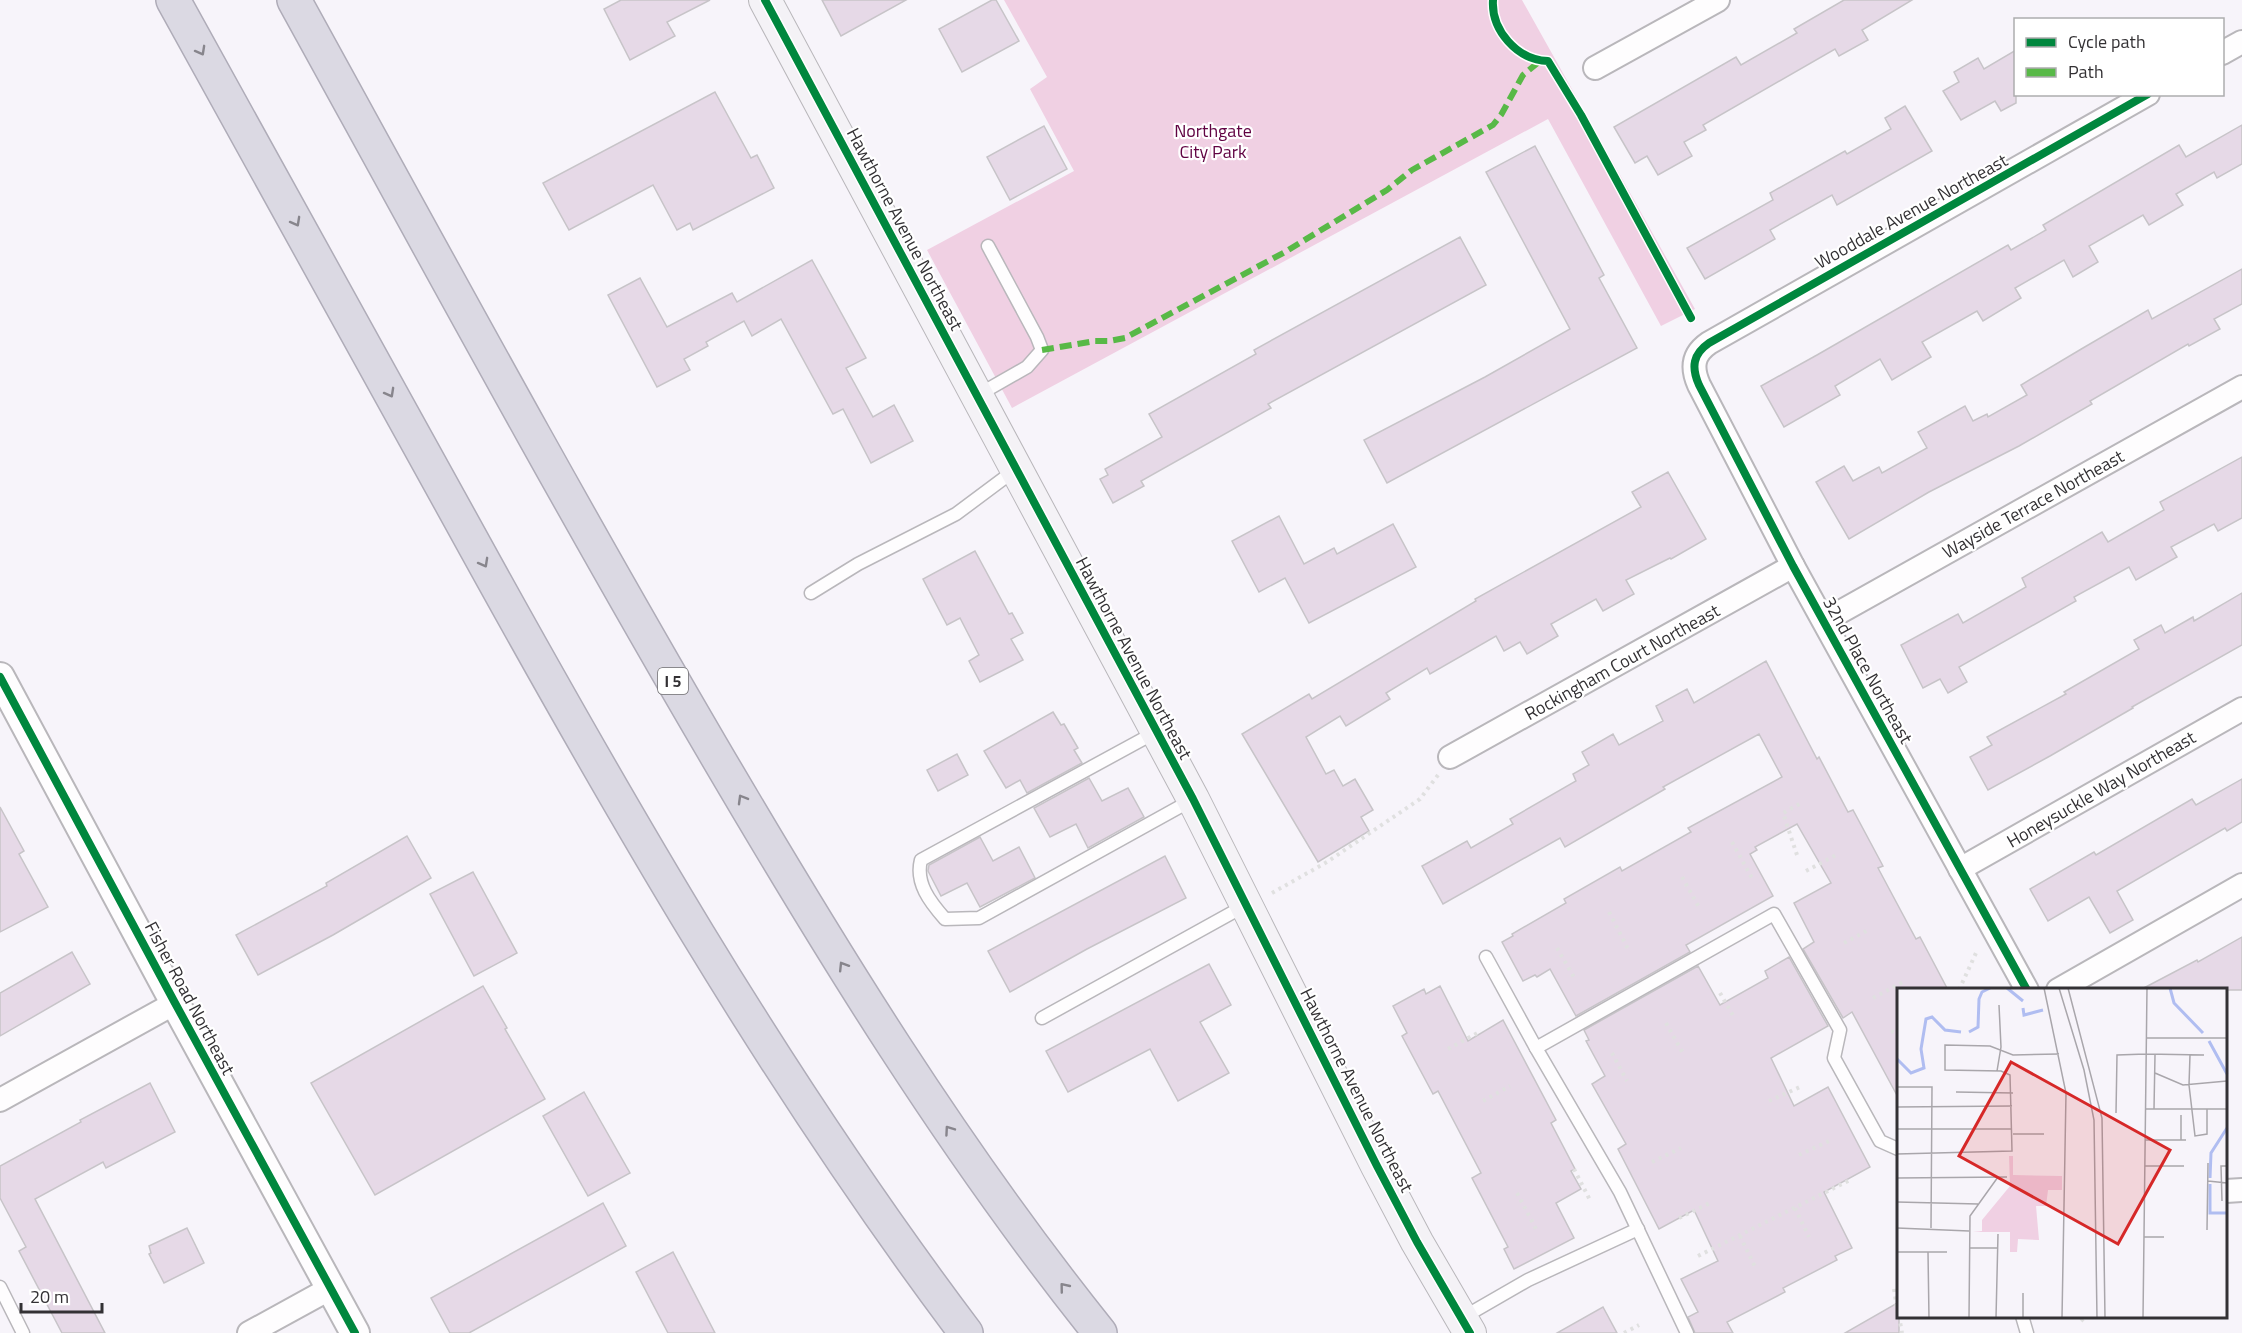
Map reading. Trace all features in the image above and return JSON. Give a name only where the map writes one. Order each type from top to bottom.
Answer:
[{"type":"highway","points":[[173,0],[531,649],[702,943],[782,1071],[864,1193],[966,1333]]},
{"type":"highway","name":"I 5","points":[[294,0],[652,645],[778,860],[936,1111],[1048,1268],[1100,1333]]},
{"type":"main road","name":"Hawthorne Avenue Northeast","points":[[765,0],[1193,799],[1260,898],[1377,1166],[1465,1326]]},
{"type":"street","points":[[1595,69],[1692,7],[1718,0]]},
{"type":"street","points":[[2224,52],[2242,42]]},
{"type":"street","name":"Wooddale Avenue Northeast","points":[[1694,360],[1700,349],[1709,343],[2144,96]]},
{"type":"street","name":"32nd Place Northeast","points":[[1694,360],[1694,374],[1699,385],[1794,566],[2026,988]]},
{"type":"street","name":"Wayside Terrace Northeast","points":[[1824,621],[2242,387]]},
{"type":"street","name":"Rockingham Court Northeast","points":[[1450,758],[1794,566]]},
{"type":"street","name":"Fisher Road Northeast","points":[[0,677],[12,708],[356,1333]]},
{"type":"street","name":"Honeysuckle Way Northeast","points":[[1960,869],[2242,709]]},
{"type":"street","points":[[2062,988],[2242,885]]},
{"type":"street","points":[[0,1100],[175,1003]]},
{"type":"street","points":[[2227,1191],[2242,1190]]},
{"type":"street","points":[[249,1333],[331,1288]]},
{"type":"lane","points":[[977,396],[1027,367],[1042,350],[988,246]]},
{"type":"lane","points":[[811,593],[858,564],[956,514],[1016,470]]},
{"type":"lane","points":[[1157,732],[921,860],[918,870],[927,898],[945,919],[979,918],[1193,799]]},
{"type":"lane","points":[[1042,1018],[1260,898]]},
{"type":"lane","points":[[1536,1048],[1774,914],[1840,1030],[1834,1058],[1880,1141],[1897,1148]]},
{"type":"lane","points":[[1486,957],[1620,1192],[1687,1333]]},
{"type":"lane","points":[[1465,1326],[1528,1280],[1638,1229]]},
{"type":"lane","points":[[0,1287],[23,1333]]},
{"type":"lane","points":[[2022,1318],[2027,1333]]},
{"type":"path","points":[[1260,898],[1298,879],[1420,799],[1450,758]]},
{"type":"path","points":[[1797,855],[1783,813],[1803,802]]},
{"type":"path","points":[[1732,842],[1753,880]]},
{"type":"path","points":[[1806,871],[1838,854]]},
{"type":"path","points":[[1682,877],[1700,909]]},
{"type":"path","points":[[1608,912],[1628,949]]},
{"type":"path","points":[[1844,943],[1870,929]]},
{"type":"path","points":[[1557,948],[1575,979]]},
{"type":"path","points":[[1960,988],[1976,953]]},
{"type":"path","points":[[1873,998],[1905,981]]},
{"type":"path","points":[[1720,993],[1735,1019]]},
{"type":"path","points":[[1666,1023],[1684,1055]]},
{"type":"path","points":[[1448,1049],[1481,1031]]},
{"type":"path","points":[[1891,1031],[1897,1034]]},
{"type":"path","points":[[1612,1053],[1627,1081]]},
{"type":"path","points":[[1483,1101],[1510,1086]]},
{"type":"path","points":[[1769,1101],[1800,1087]]},
{"type":"path","points":[[1799,1155],[1829,1141]]},
{"type":"path","points":[[1652,1162],[1681,1148]]},
{"type":"path","points":[[1574,1169],[1591,1202]]},
{"type":"path","points":[[1698,1256],[1850,1180]]},
{"type":"path","points":[[1517,1192],[1536,1229]]},
{"type":"path","points":[[1679,1218],[1712,1202]]},
{"type":"path","points":[[1795,1208],[1809,1237]]},
{"type":"path","points":[[1740,1236],[1756,1269]]},
{"type":"path","points":[[1894,1289],[1897,1305]]},
{"type":"path","points":[[1899,1318],[1902,1333]]},
{"type":"path","points":[[2081,1321],[2085,1318]]},
{"type":"path","points":[[1624,1333],[1639,1325]]},
{"type":"green space","name":"Northgate City Park","points":[[1004,0],[1522,0],[1695,309],[1661,326],[1548,119],[1012,408],[927,250],[1074,171],[1030,89],[1047,77]]},
{"type":"building","points":[[621,0],[710,0],[667,22],[675,36],[630,60],[604,9]]},
{"type":"building","points":[[822,0],[906,0],[841,36]]},
{"type":"building","points":[[992,0],[996,0],[1019,41],[962,72],[939,29]]},
{"type":"building","points":[[1844,0],[1912,0],[1862,30],[1868,40],[1839,56],[1835,49],[1703,125],[1706,130],[1684,142],[1692,156],[1658,175],[1647,156],[1635,163],[1614,127],[1736,57],[1741,65],[1797,33],[1794,29]]},
{"type":"building","points":[[2014,51],[2016,103],[2001,111],[1995,101],[1961,120],[1943,91],[1959,82],[1954,72],[1978,58],[1984,69]]},
{"type":"building","points":[[715,92],[751,158],[757,155],[774,188],[693,230],[690,223],[677,230],[653,185],[569,230],[543,183]]},
{"type":"building","points":[[1905,106],[1932,151],[1837,205],[1832,195],[1770,230],[1775,239],[1705,279],[1687,248],[1773,200],[1770,193],[1845,151],[1847,154],[1891,129],[1885,118]]},
{"type":"building","points":[[2242,125],[2242,164],[2217,178],[2214,172],[2176,194],[2183,205],[2149,225],[2143,215],[2089,246],[2098,262],[2073,277],[2064,260],[2015,288],[2021,298],[1983,321],[1977,311],[1922,342],[1931,357],[1892,380],[1880,359],[1835,386],[1840,395],[1784,427],[1761,386],[2008,245],[2011,250],[2046,230],[2043,225],[2179,145],[2186,157]]},
{"type":"building","points":[[1044,126],[1067,169],[1010,200],[987,157]]},
{"type":"building","points":[[1535,146],[1604,275],[1599,278],[1637,348],[1387,483],[1364,440],[1485,377],[1570,329],[1486,172]]},
{"type":"building","points":[[1460,237],[1486,285],[1268,404],[1271,408],[1141,481],[1144,486],[1113,503],[1100,479],[1108,475],[1105,469],[1162,437],[1149,414],[1256,354],[1254,350]]},
{"type":"building","points":[[812,260],[866,358],[846,368],[873,417],[894,405],[913,441],[871,463],[843,409],[833,414],[781,319],[752,336],[744,321],[706,342],[708,346],[684,359],[690,370],[657,387],[608,295],[640,278],[667,327],[732,293],[737,302]]},
{"type":"building","points":[[2242,269],[2242,304],[2214,319],[2220,329],[2189,346],[2188,344],[2090,401],[2092,404],[2019,446],[1929,492],[1849,539],[1816,482],[1844,466],[1853,481],[1879,467],[1882,473],[1927,448],[1918,432],[1965,406],[1973,421],[1987,414],[1988,417],[2027,395],[2021,385],[2148,310],[2152,319]]},
{"type":"building","points":[[2242,457],[2242,518],[2218,531],[2214,524],[2171,547],[2177,557],[2136,580],[2129,567],[2074,597],[2076,601],[1959,667],[1967,682],[1948,693],[1940,679],[1923,688],[1901,645],[1958,614],[1963,623],[2026,587],[2022,578],[2102,532],[2108,542],[2164,510],[2160,502]]},
{"type":"building","points":[[1668,472],[1706,539],[1671,559],[1626,580],[1634,594],[1603,611],[1596,599],[1551,624],[1558,636],[1527,654],[1520,642],[1504,651],[1496,636],[1430,674],[1427,668],[1386,693],[1390,699],[1346,726],[1340,716],[1306,737],[1326,774],[1334,770],[1343,786],[1355,779],[1373,810],[1361,817],[1369,831],[1318,862],[1242,734],[1309,694],[1312,699],[1476,601],[1475,599],[1641,507],[1632,492]]},
{"type":"building","points":[[1279,516],[1304,564],[1334,548],[1337,554],[1393,524],[1416,567],[1309,623],[1285,578],[1259,592],[1232,541]]},
{"type":"building","points":[[975,551],[1009,614],[1012,613],[1023,633],[1011,639],[1023,660],[980,682],[969,661],[979,655],[960,618],[947,625],[923,579]]},
{"type":"building","points":[[2242,593],[2242,645],[1988,790],[1970,757],[1992,745],[1987,737],[2066,694],[2064,692],[2139,649],[2134,640],[2161,625],[2165,633],[2193,617],[2194,621]]},
{"type":"building","points":[[1766,661],[1817,759],[1819,757],[1848,812],[1853,810],[1883,866],[1878,868],[1916,939],[1920,937],[1947,988],[1897,988],[1897,1095],[1852,1012],[1843,1018],[1803,949],[1814,942],[1794,903],[1831,883],[1797,824],[1755,847],[1757,850],[1750,854],[1773,896],[1686,945],[1690,952],[1576,1016],[1550,969],[1537,977],[1535,975],[1523,981],[1502,942],[1566,903],[1564,899],[1620,867],[1622,871],[1691,832],[1688,828],[1782,777],[1759,734],[1663,787],[1665,789],[1565,847],[1560,838],[1443,904],[1422,866],[1467,841],[1471,848],[1513,824],[1510,819],[1576,781],[1573,774],[1589,765],[1582,752],[1613,734],[1619,745],[1663,721],[1656,706],[1687,689],[1694,703]]},
{"type":"building","points":[[1053,712],[1061,725],[1064,724],[1078,748],[1074,750],[1082,763],[1027,793],[1020,780],[1006,788],[984,751]]},
{"type":"building","points":[[957,754],[968,775],[938,791],[927,770]]},
{"type":"building","points":[[1089,778],[1102,801],[1128,788],[1144,817],[1088,848],[1076,824],[1050,837],[1034,808]]},
{"type":"building","points":[[2242,779],[2242,822],[2227,831],[2225,828],[2117,891],[2133,920],[2110,933],[2089,897],[2048,921],[2030,889],[2094,852],[2096,855],[2192,799],[2196,805]]},
{"type":"building","points":[[0,807],[24,851],[19,854],[48,907],[0,932]]},
{"type":"building","points":[[407,836],[431,878],[258,975],[236,935],[327,886],[326,883]]},
{"type":"building","points":[[980,837],[993,861],[1019,847],[1035,878],[980,907],[967,883],[941,896],[928,871],[929,865]]},
{"type":"building","points":[[1165,856],[1186,898],[1010,992],[988,951]]},
{"type":"building","points":[[473,872],[517,953],[474,976],[430,894]]},
{"type":"building","points":[[2242,937],[2242,990],[2144,988],[2197,960],[2198,962]]},
{"type":"building","points":[[72,952],[90,984],[0,1036],[0,993]]},
{"type":"building","points":[[1789,957],[1828,1026],[1771,1058],[1794,1106],[1828,1087],[1870,1167],[1824,1192],[1852,1248],[1835,1256],[1837,1260],[1783,1288],[1785,1292],[1727,1322],[1733,1333],[1695,1333],[1688,1317],[1698,1312],[1681,1279],[1718,1261],[1694,1210],[1659,1229],[1618,1149],[1626,1144],[1592,1084],[1605,1076],[1586,1041],[1589,1040],[1584,1030],[1698,966],[1720,1005],[1768,978],[1765,971]]},
{"type":"building","points":[[1209,964],[1231,1005],[1200,1022],[1229,1073],[1178,1101],[1150,1049],[1068,1092],[1046,1051]]},
{"type":"building","points":[[483,986],[545,1099],[375,1195],[311,1083]]},
{"type":"building","points":[[1440,986],[1468,1041],[1503,1020],[1556,1120],[1551,1123],[1575,1169],[1571,1171],[1581,1189],[1556,1203],[1574,1238],[1514,1269],[1504,1249],[1508,1247],[1472,1178],[1481,1173],[1438,1091],[1433,1094],[1402,1036],[1407,1033],[1393,1006],[1424,989],[1426,994]]},
{"type":"building","points":[[150,1083],[175,1132],[106,1168],[103,1162],[35,1199],[105,1333],[62,1333],[19,1251],[26,1247],[0,1198],[0,1166]]},
{"type":"building","points":[[584,1092],[630,1173],[588,1196],[543,1116]]},
{"type":"building","points":[[603,1203],[626,1246],[469,1333],[450,1333],[431,1298]]},
{"type":"building","points":[[187,1228],[204,1263],[164,1283],[149,1254],[151,1253],[149,1246]]},
{"type":"building","points":[[673,1252],[715,1333],[668,1333],[636,1272]]},
{"type":"building","points":[[1897,1303],[1899,1333],[1845,1333]]},
{"type":"building","points":[[1603,1307],[1617,1333],[1557,1333]]},
{"type":"marked path","points":[[1042,350],[1125,338],[1285,252],[1387,190],[1412,170],[1493,125],[1523,75],[1540,61]]},
{"type":"cycle path","points":[[765,0],[1193,799],[1377,1166],[1417,1242],[1470,1333]]},
{"type":"cycle path","points":[[1493,0],[1496,22],[1508,41],[1526,55],[1548,61],[1581,115],[1691,318]]},
{"type":"cycle path","points":[[2026,988],[1793,566],[1699,385],[1694,367],[1697,356],[1709,343],[2144,96]]},
{"type":"cycle path","points":[[0,677],[355,1333]]}]
